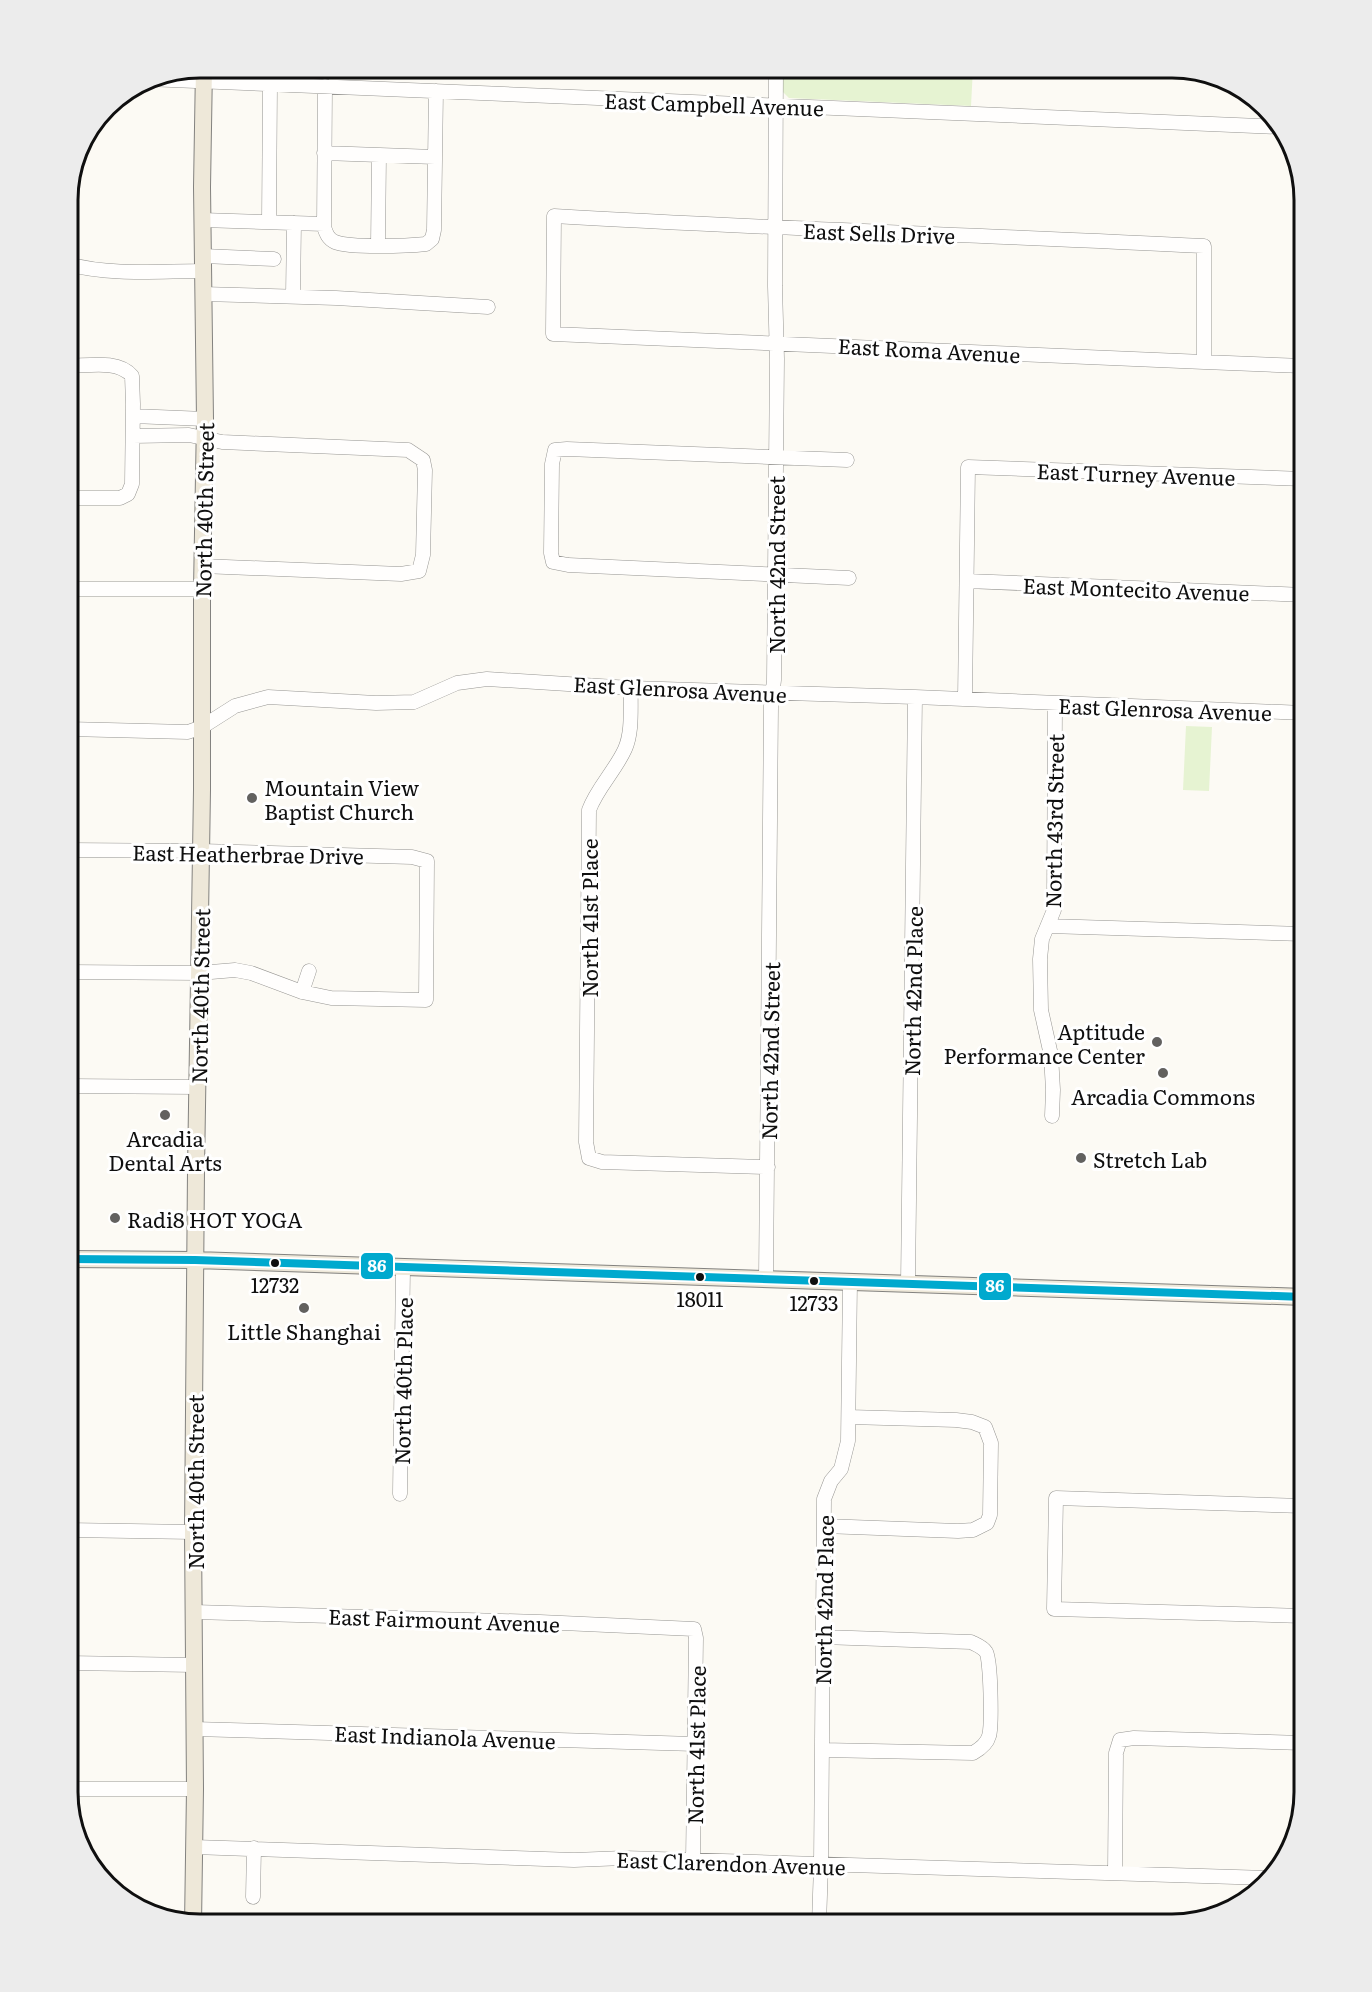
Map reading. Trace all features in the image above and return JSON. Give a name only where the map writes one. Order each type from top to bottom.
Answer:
[{"type":"main road","name":"North 40th Street","points":[[193,1914],[195,1260],[205,419],[202,220],[204,78]]},
{"type":"main road","points":[[78,1259],[195,1260],[1294,1297]]},
{"type":"street","name":"East Campbell Avenue","points":[[230,78],[270,84],[1269,127]]},
{"type":"street","name":"North 42nd Street","points":[[766,1279],[776,458],[776,78]]},
{"type":"street","points":[[269,222],[270,84]]},
{"type":"street","points":[[325,86],[324,224],[326,234],[334,242],[378,245],[426,244],[432,238],[435,211],[436,91]]},
{"type":"street","points":[[324,153],[435,157]]},
{"type":"street","points":[[378,245],[379,155]]},
{"type":"street","name":"East Sells Drive","points":[[553,334],[554,216],[1204,246],[1204,362]]},
{"type":"street","points":[[202,220],[324,224]]},
{"type":"street","points":[[293,297],[294,223]]},
{"type":"street","points":[[78,265],[109,270],[274,259]]},
{"type":"street","points":[[203,294],[488,307]]},
{"type":"street","name":"East Roma Avenue","points":[[553,334],[1294,366]]},
{"type":"street","points":[[78,366],[120,367],[127,371],[133,380],[132,484],[128,494],[120,498],[78,498]]},
{"type":"street","points":[[133,416],[205,419]]},
{"type":"street","points":[[174,418],[174,435]]},
{"type":"street","points":[[133,436],[189,435],[222,442],[408,450],[423,460],[425,470],[423,555],[419,571],[401,574],[202,566]]},
{"type":"street","points":[[847,460],[555,450],[552,464],[552,553],[554,562],[568,565],[849,578]]},
{"type":"street","name":"East Turney Avenue","points":[[967,581],[968,467],[1294,480]]},
{"type":"street","points":[[965,699],[967,581]]},
{"type":"street","name":"East Montecito Avenue","points":[[967,581],[1294,595]]},
{"type":"street","points":[[78,589],[202,589]]},
{"type":"street","name":"East Glenrosa Avenue","points":[[78,729],[188,732],[202,727],[235,706],[267,697],[376,703],[414,702],[457,683],[487,680],[631,688],[1294,713]]},
{"type":"street","name":"North 41st Place","points":[[631,688],[629,732],[625,748],[595,795],[589,810],[586,1142],[589,1158],[602,1162],[768,1167]]},
{"type":"street","name":"North 42nd Place","points":[[908,1284],[915,697]]},
{"type":"street","name":"North 43rd Street","points":[[1052,1116],[1051,1055],[1041,1010],[1040,959],[1042,939],[1054,910],[1055,703]]},
{"type":"street","name":"East Heatherbrae Drive","points":[[78,850],[411,857],[427,861],[426,1000],[331,998],[302,992]]},
{"type":"street","points":[[1048,926],[1294,934]]},
{"type":"street","points":[[78,972],[199,973],[235,970],[251,973],[302,992],[309,971]]},
{"type":"street","points":[[78,1086],[197,1087]]},
{"type":"street","name":"North 40th Place","points":[[400,1494],[403,1268]]},
{"type":"street","name":"North 42nd Place","points":[[819,1914],[824,1499],[827,1488],[841,1468],[847,1453],[850,1282]]},
{"type":"street","points":[[824,1526],[958,1531],[974,1530],[987,1523],[990,1507],[991,1443],[985,1427],[972,1422],[956,1420],[849,1417]]},
{"type":"street","points":[[1294,1506],[1056,1498],[1054,1609],[1294,1616]]},
{"type":"street","points":[[78,1530],[193,1532]]},
{"type":"street","name":"East Fairmount Avenue","points":[[194,1612],[529,1621],[694,1629]]},
{"type":"street","name":"North 41st Place","points":[[693,1862],[696,1638],[694,1629]]},
{"type":"street","points":[[822,1637],[971,1642],[987,1653],[990,1667],[990,1735],[974,1753],[822,1750]]},
{"type":"street","points":[[78,1663],[194,1665]]},
{"type":"street","name":"East Indianola Avenue","points":[[194,1730],[695,1744]]},
{"type":"street","points":[[1115,1873],[1116,1753],[1120,1740],[1134,1738],[1294,1743]]},
{"type":"street","points":[[78,1789],[195,1789]]},
{"type":"street","name":"East Clarendon Avenue","points":[[194,1847],[1258,1878]]},
{"type":"street","points":[[253,1897],[254,1848]]},
{"type":"green space","points":[[783,78],[972,78],[971,106],[789,98],[782,91]]},
{"type":"green space","points":[[1186,726],[1212,727],[1209,791],[1183,790]]},
{"type":"transit line","name":"86","points":[[78,1259],[195,1260],[1294,1297]]},
{"type":"place","name":"Mountain View Baptist Church","points":[[252,798]]},
{"type":"place","name":"Aptitude Performance Center","points":[[1157,1042]]},
{"type":"place","name":"Arcadia Commons","points":[[1163,1073]]},
{"type":"place","name":"Arcadia Dental Arts","points":[[165,1115]]},
{"type":"place","name":"Stretch Lab","points":[[1081,1158]]},
{"type":"place","name":"Radi8 HOT YOGA","points":[[115,1218]]},
{"type":"place","name":"12732","points":[[275,1263]]},
{"type":"place","name":"18011","points":[[700,1277]]},
{"type":"place","name":"12733","points":[[814,1281]]},
{"type":"place","name":"Little Shanghai","points":[[304,1308]]}]
